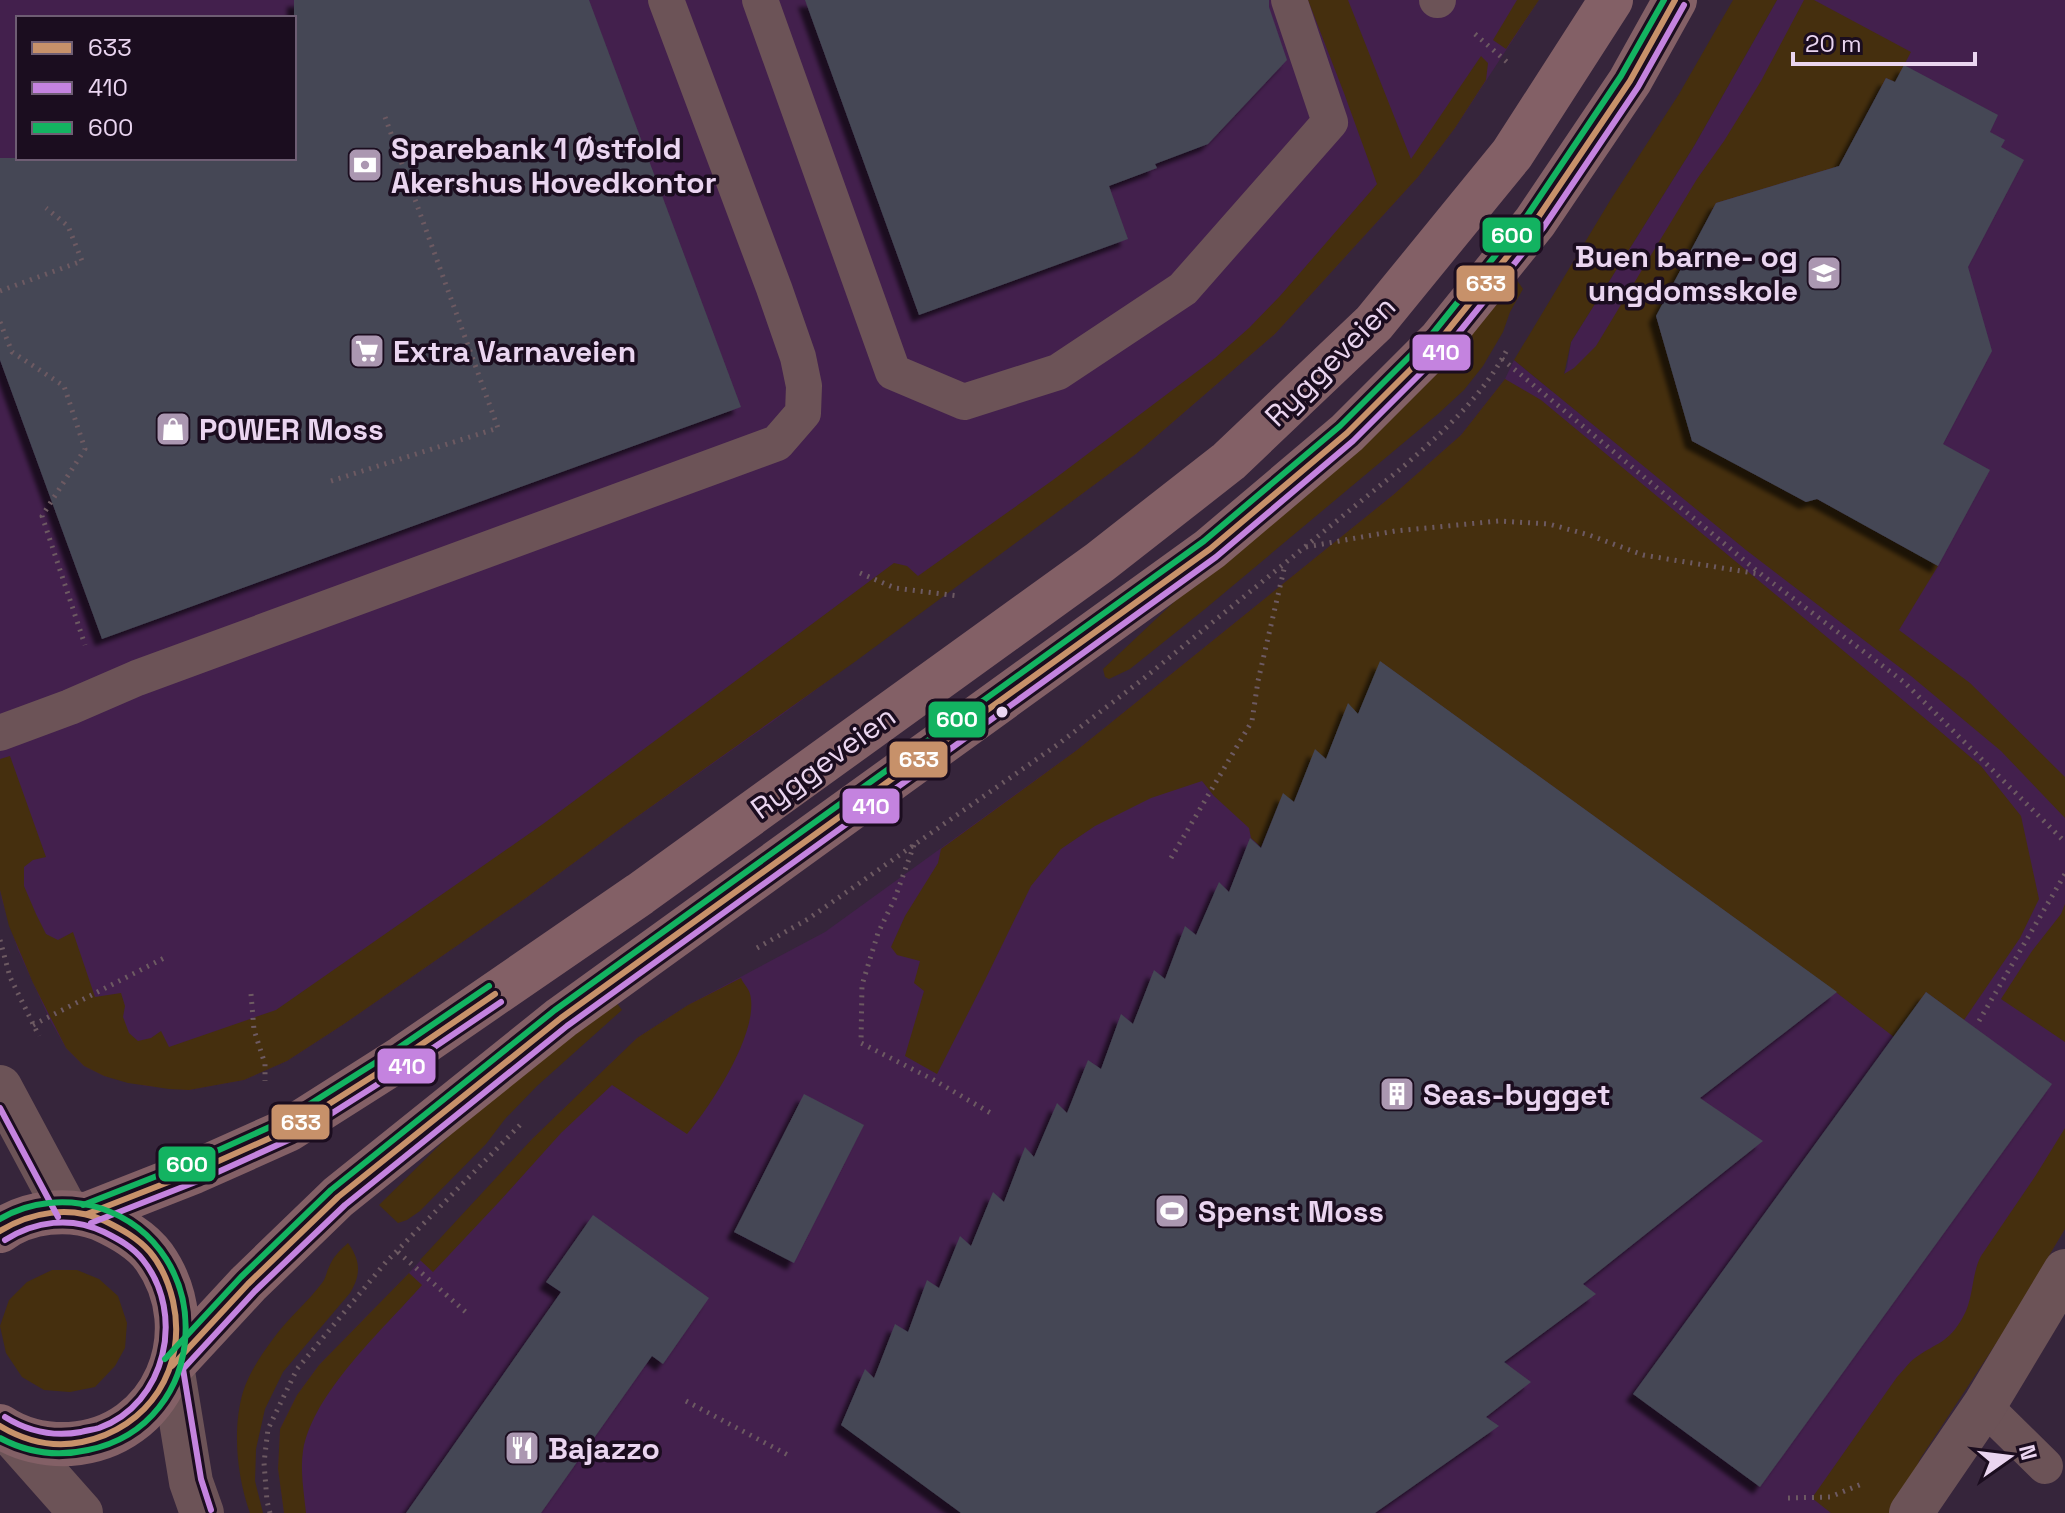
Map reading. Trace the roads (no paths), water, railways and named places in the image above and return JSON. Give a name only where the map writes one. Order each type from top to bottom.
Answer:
[{"type":"main road","name":"Ryggeveien","points":[[0,1231],[9,1224],[37,1215],[77,1213],[194,1172],[288,1130],[403,1057],[640,894],[1100,562],[1229,461],[1374,323],[1512,154],[1611,0]]},
{"type":"main road","name":"Ryggeveien","points":[[172,1366],[248,1284],[338,1197],[549,1028],[1210,549],[1347,433],[1440,340],[1535,222],[1630,81],[1675,0]]},
{"type":"main road","points":[[4,1433],[49,1445],[88,1443],[125,1428],[154,1401],[172,1366],[178,1327],[172,1289],[153,1255],[124,1229],[77,1213]]},
{"type":"street","points":[[0,1087],[77,1213]]},
{"type":"street","points":[[1911,1513],[2062,1285]]},
{"type":"street","points":[[172,1366],[191,1482],[202,1513]]},
{"type":"street","points":[[4,1433],[81,1513]]},
{"type":"lane","points":[[0,733],[137,678],[777,443],[803,413],[804,386],[798,357],[666,0]]},
{"type":"lane","points":[[760,0],[893,372],[964,402],[1058,372],[1183,289],[1330,122],[1289,0]]},
{"type":"lane","points":[[1984,1406],[2045,1466]]},
{"type":"place","name":"Sparebank 1 Østfold Akershus Hovedkontor","points":[[365,165]]},
{"type":"place","name":"Buen barne- og ungdomsskole","points":[[1824,273]]},
{"type":"place","name":"Extra Varnaveien","points":[[367,351]]},
{"type":"place","name":"POWER Moss","points":[[173,429]]},
{"type":"place","name":"Seas-bygget","points":[[1397,1094]]},
{"type":"place","name":"Spenst Moss","points":[[1172,1211]]},
{"type":"place","name":"Bajazzo","points":[[522,1448]]}]
